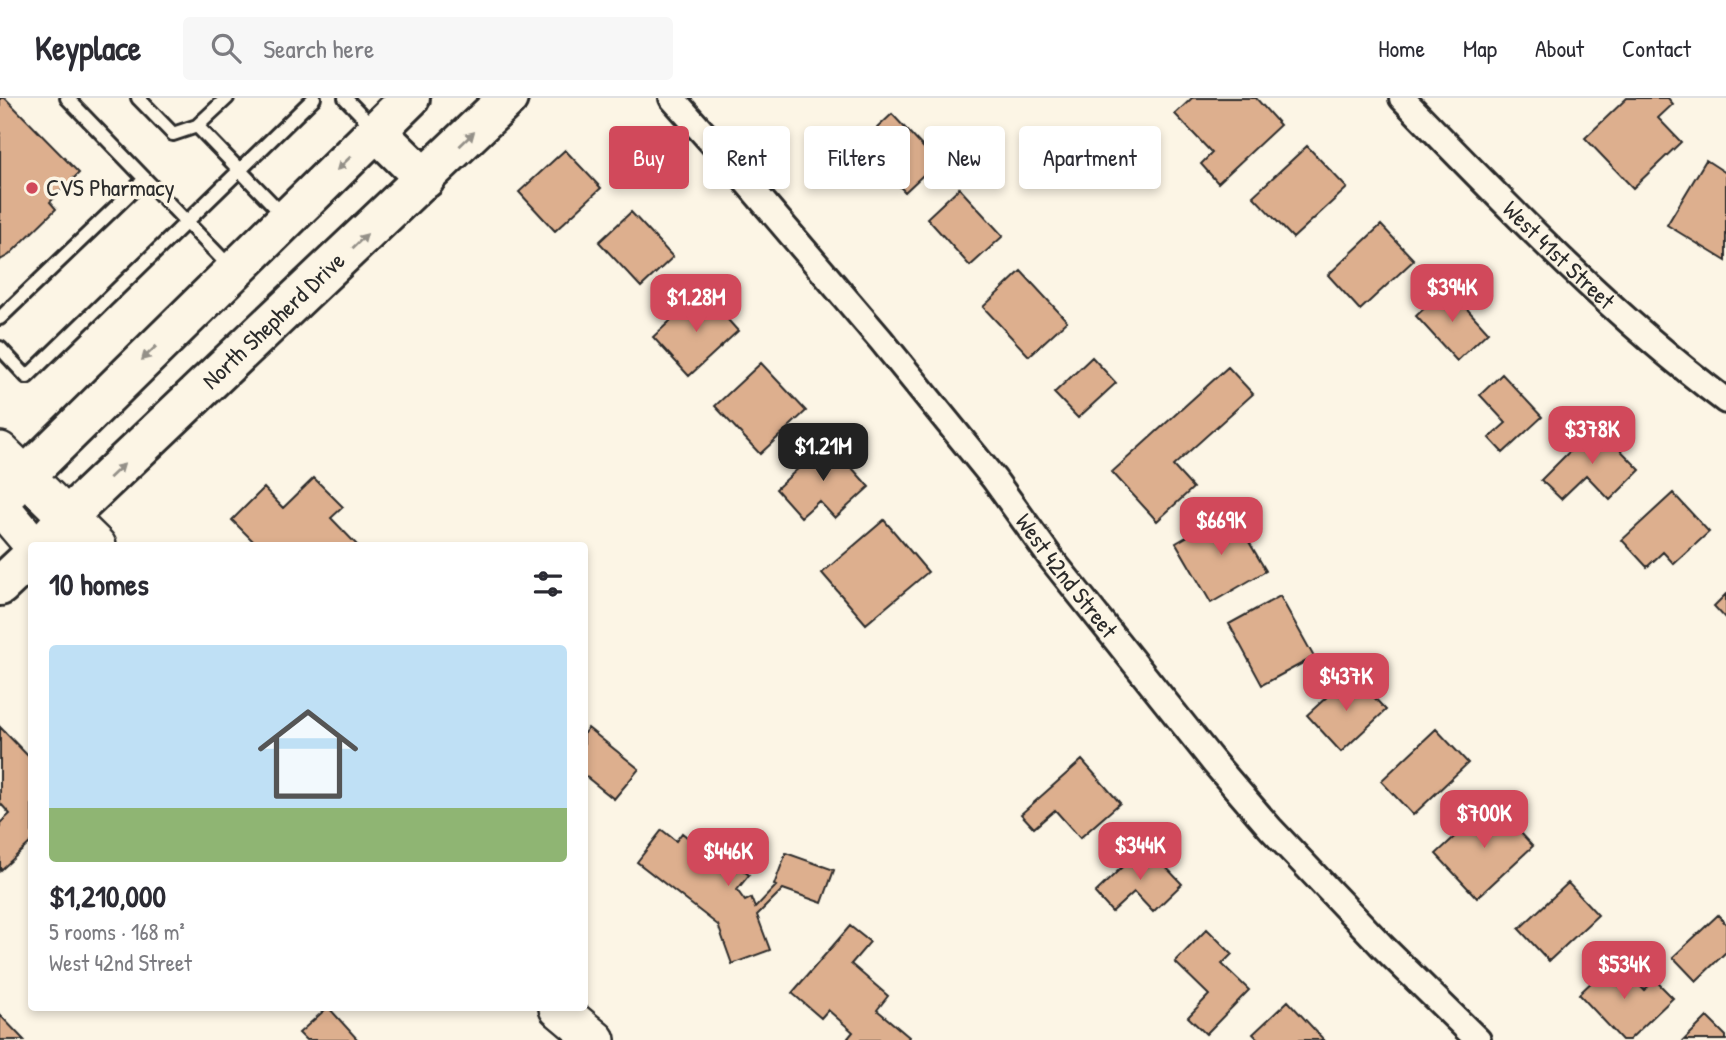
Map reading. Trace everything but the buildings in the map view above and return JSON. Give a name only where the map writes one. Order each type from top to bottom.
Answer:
[{"type":"main road","points":[[93,542],[67,517],[8,476],[234,271],[410,98]]},
{"type":"main road","name":"North Shepherd Drive","points":[[45,542],[67,517],[508,98]]},
{"type":"main road","points":[[376,131],[425,179]]},
{"type":"main road","points":[[0,506],[31,542]]},
{"type":"main road","points":[[0,586],[28,560]]},
{"type":"main road","points":[[562,1011],[596,1040]]},
{"type":"street","name":"West 42nd Street","points":[[672,98],[881,340],[994,480],[1061,572],[1215,764],[1270,828],[1382,946],[1478,1040]]},
{"type":"street","name":"West 41st Street","points":[[1402,98],[1572,271],[1726,401]]},
{"type":"lane","points":[[67,98],[234,271]]},
{"type":"lane","points":[[138,98],[173,134],[197,126],[227,98]]},
{"type":"lane","points":[[0,348],[27,377],[314,98]]},
{"type":"lane","points":[[345,98],[376,131]]},
{"type":"lane","points":[[197,126],[286,219]]},
{"type":"lane","points":[[0,318],[145,179]]},
{"type":"place","name":"CVS Pharmacy","points":[[32,188]]}]
